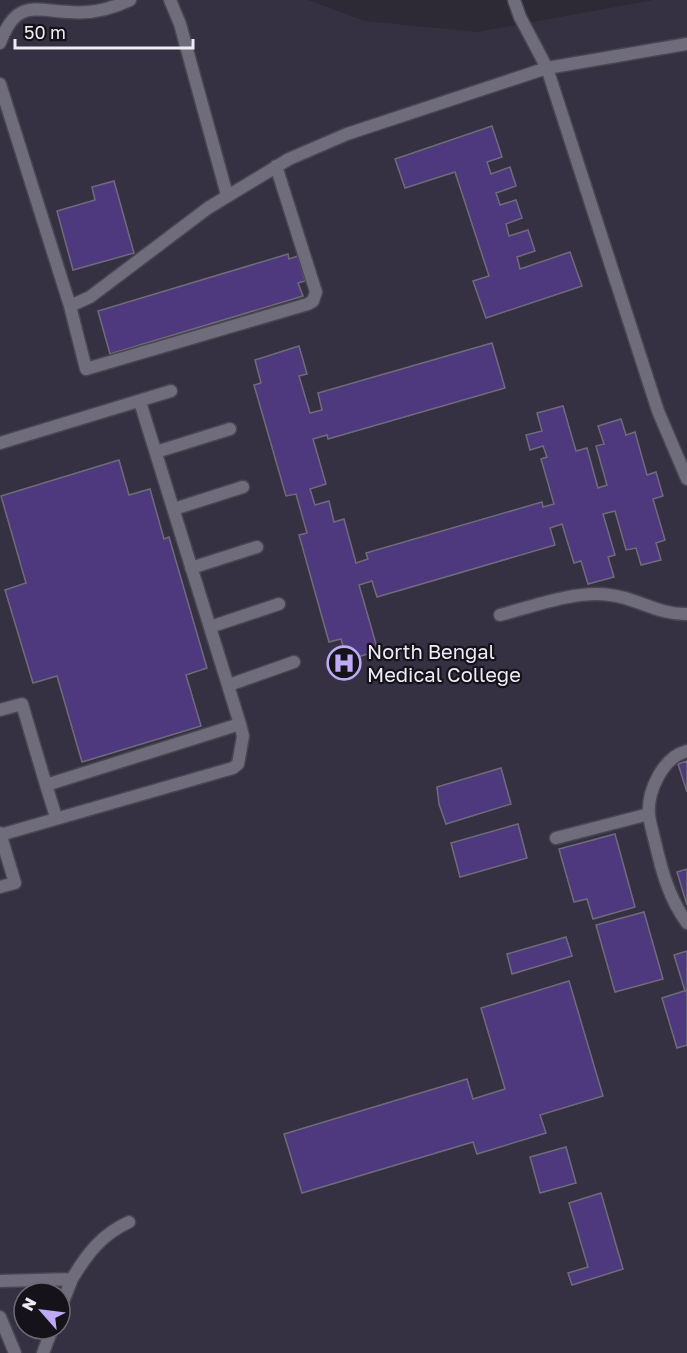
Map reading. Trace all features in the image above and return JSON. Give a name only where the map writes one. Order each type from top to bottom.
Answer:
[{"type":"lane","points":[[0,43],[13,15],[32,7],[93,12],[130,0]]},
{"type":"lane","points":[[170,0],[180,24],[227,195]]},
{"type":"lane","points":[[514,0],[520,17],[547,68],[658,411],[687,479]]},
{"type":"lane","points":[[70,306],[90,297],[227,195],[276,166],[347,134],[547,68],[687,44]]},
{"type":"lane","points":[[0,84],[70,306],[86,369],[310,303],[316,292],[276,166]]},
{"type":"lane","points":[[0,443],[171,391]]},
{"type":"lane","points":[[0,887],[15,883],[0,834],[233,768],[238,764],[243,736],[240,724],[140,402]]},
{"type":"lane","points":[[156,452],[230,429]]},
{"type":"lane","points":[[174,509],[243,487]]},
{"type":"lane","points":[[191,568],[257,547]]},
{"type":"lane","points":[[500,615],[567,598],[608,594],[655,610],[687,614]]},
{"type":"lane","points":[[210,627],[279,604]]},
{"type":"lane","points":[[229,685],[294,662]]},
{"type":"lane","points":[[0,710],[22,704],[56,818]]},
{"type":"lane","points":[[46,785],[240,724]]},
{"type":"lane","points":[[687,751],[674,758],[662,770],[655,785],[649,814],[664,881],[677,909],[687,923]]},
{"type":"lane","points":[[556,838],[649,814]]},
{"type":"lane","points":[[0,1281],[72,1279],[86,1255],[99,1240],[129,1222]]},
{"type":"lane","points":[[0,1317],[15,1353]]},
{"type":"shaded area","name":"North Bengal Medical College","points":[[0,0],[308,0],[365,21],[477,32],[654,0],[687,0],[687,1353],[0,1353]]},
{"type":"building","points":[[492,126],[502,157],[487,162],[491,174],[510,167],[516,186],[496,193],[500,205],[516,200],[522,218],[506,224],[509,236],[528,230],[535,251],[517,257],[520,269],[570,252],[582,286],[486,318],[473,281],[489,276],[455,172],[405,188],[395,159]]},
{"type":"building","points":[[114,181],[134,253],[73,270],[57,211],[95,200],[92,187]]},
{"type":"building","points":[[288,254],[289,259],[298,256],[305,281],[298,283],[303,296],[110,354],[98,311]]},
{"type":"building","points":[[492,343],[505,388],[328,439],[327,435],[313,439],[326,484],[310,489],[315,505],[329,501],[334,522],[344,519],[356,563],[368,559],[366,553],[542,502],[543,507],[554,504],[541,459],[547,457],[543,446],[530,450],[526,435],[542,431],[537,413],[563,406],[576,451],[587,448],[598,488],[607,485],[596,446],[604,444],[598,426],[621,419],[626,435],[635,432],[647,475],[656,472],[663,496],[653,499],[665,540],[656,543],[661,560],[641,565],[636,548],[626,550],[615,511],[603,514],[615,555],[608,557],[614,577],[588,584],[581,561],[574,563],[562,524],[550,528],[555,545],[377,597],[372,581],[359,585],[378,651],[347,660],[341,639],[329,642],[299,535],[307,533],[296,494],[286,496],[254,385],[261,383],[255,360],[299,346],[307,374],[299,376],[310,413],[322,410],[318,393]]},
{"type":"building","points":[[119,460],[129,495],[150,489],[164,539],[169,537],[207,668],[186,675],[201,726],[82,762],[57,676],[33,683],[5,590],[26,583],[1,496]]},
{"type":"building","points":[[687,761],[687,792],[678,764]]},
{"type":"building","points":[[501,768],[511,804],[446,824],[439,804],[437,787]]},
{"type":"building","points":[[518,824],[527,858],[460,877],[451,843]]},
{"type":"building","points":[[615,834],[635,907],[593,919],[587,899],[574,902],[559,849]]},
{"type":"building","points":[[687,869],[687,905],[677,872]]},
{"type":"building","points":[[644,912],[663,979],[615,992],[596,925]]},
{"type":"building","points":[[566,937],[572,956],[512,974],[507,954]]},
{"type":"building","points":[[687,951],[687,990],[685,991],[674,955]]},
{"type":"building","points":[[569,981],[603,1096],[540,1115],[546,1133],[477,1154],[473,1142],[302,1193],[284,1134],[467,1079],[473,1099],[505,1089],[481,1008]]},
{"type":"building","points":[[687,990],[687,1045],[677,1048],[662,998]]},
{"type":"building","points":[[566,1147],[576,1183],[540,1193],[530,1157]]},
{"type":"building","points":[[601,1193],[623,1269],[572,1285],[568,1273],[588,1267],[569,1203]]},
{"type":"place","name":"North Bengal Medical College","points":[[344,663]]}]
